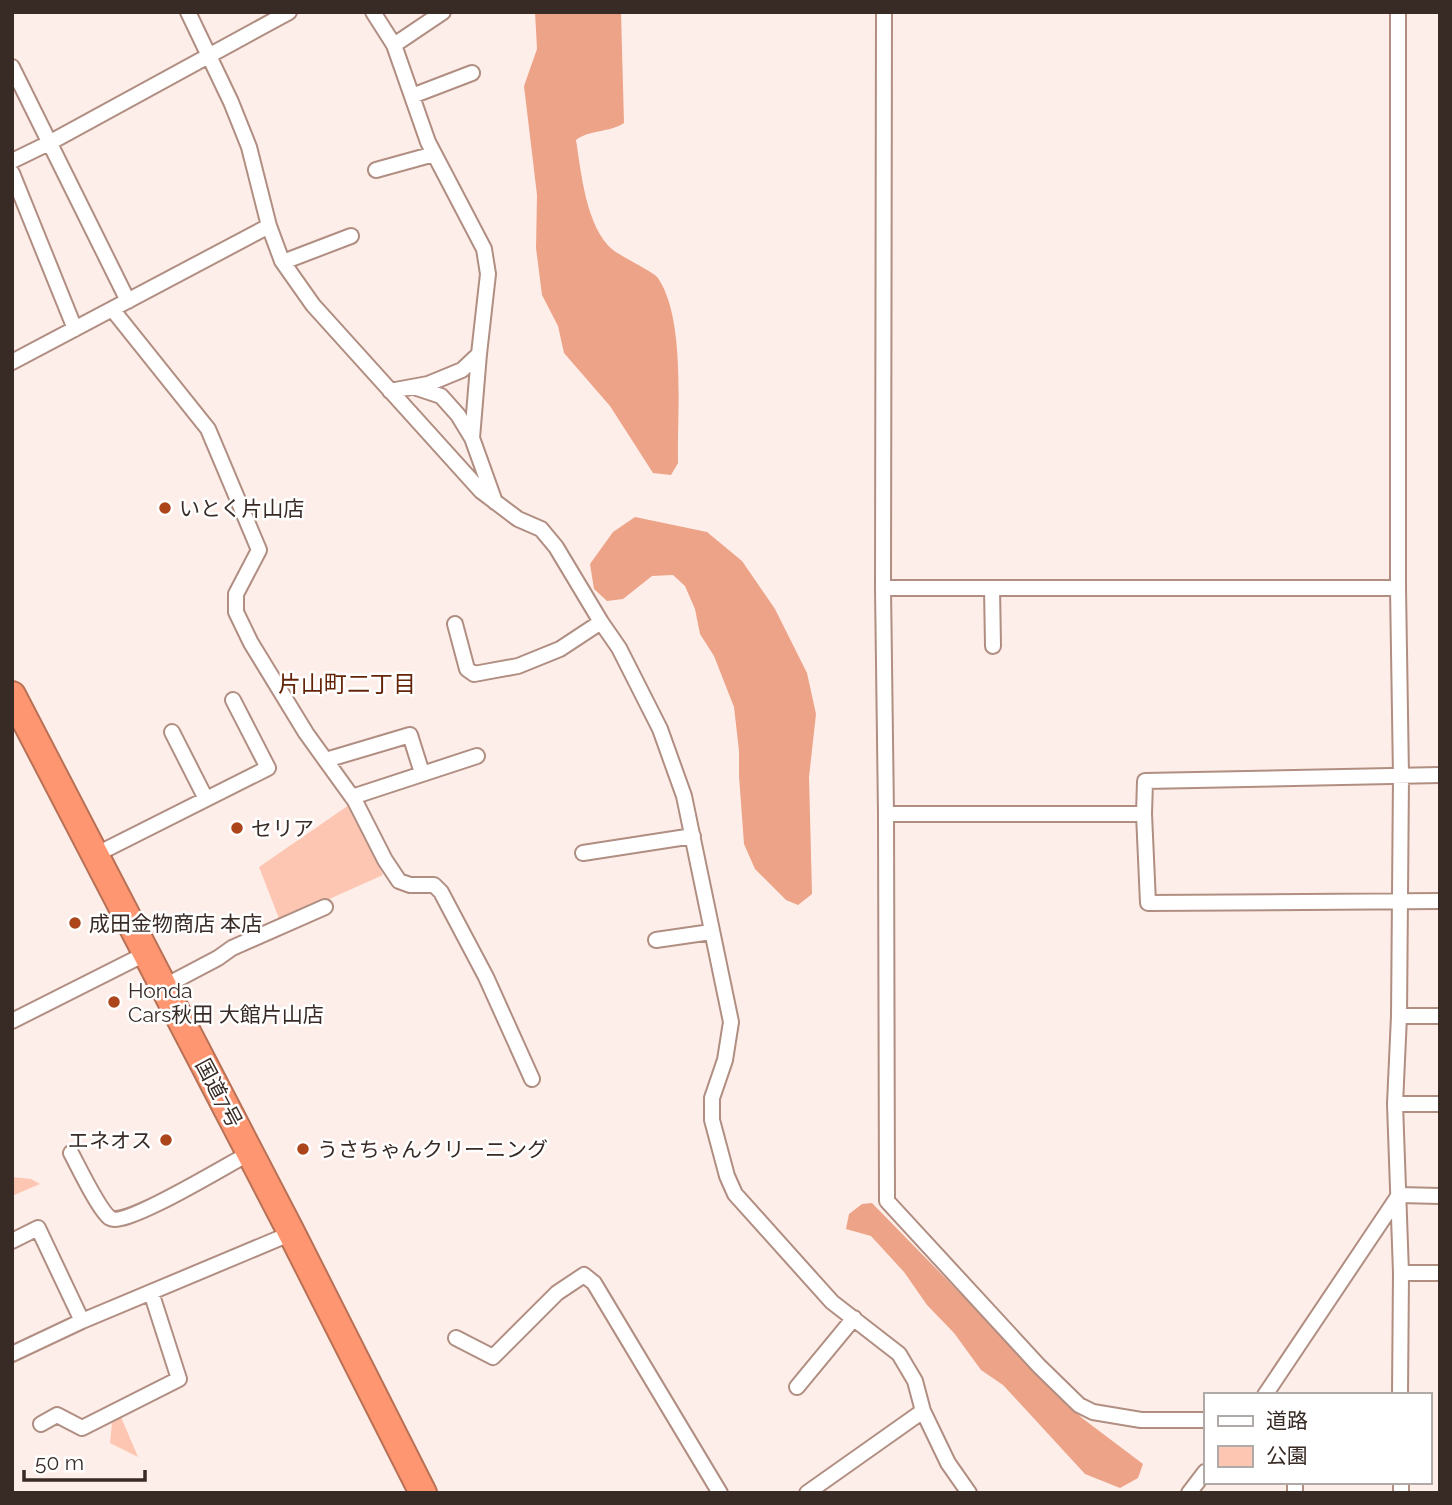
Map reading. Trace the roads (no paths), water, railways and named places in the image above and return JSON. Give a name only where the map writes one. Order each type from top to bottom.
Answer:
[{"type":"highway","name":"国道7号","points":[[12,695],[292,1233],[423,1493]]},
{"type":"street","points":[[188,12],[231,102],[249,147],[269,226],[283,262],[313,305],[481,491],[518,519],[541,529],[556,547],[619,648],[660,729],[684,796],[693,836],[731,1022],[725,1060],[712,1098],[712,1120],[727,1176],[743,1206],[832,1302],[899,1354],[915,1381],[923,1411],[948,1463],[970,1493]]},
{"type":"street","points":[[12,160],[49,143],[289,12]]},
{"type":"street","points":[[373,12],[394,45],[434,154],[484,249],[488,274],[472,439]]},
{"type":"street","points":[[884,12],[883,588],[887,1201],[1039,1366],[1079,1405],[1093,1412],[1141,1420],[1204,1420]]},
{"type":"street","points":[[1398,12],[1398,588],[1401,776],[1399,1016],[1395,1104],[1401,1273],[1400,1393]]},
{"type":"street","points":[[394,45],[439,13]]},
{"type":"street","points":[[12,67],[128,301]]},
{"type":"street","points":[[412,96],[472,73]]},
{"type":"street","points":[[376,170],[434,154]]},
{"type":"street","points":[[12,173],[75,329]]},
{"type":"street","points":[[12,362],[269,226]]},
{"type":"street","points":[[283,262],[351,236]]},
{"type":"street","points":[[112,309],[208,429],[259,550],[236,594],[236,612],[251,643],[352,797],[399,881],[410,885],[435,885],[441,892],[486,977],[532,1079]]},
{"type":"street","points":[[390,391],[428,384],[462,370],[479,354]]},
{"type":"street","points":[[413,386],[441,397],[458,415],[472,439],[495,502]]},
{"type":"street","points":[[883,588],[1398,588]]},
{"type":"street","points":[[992,588],[993,646]]},
{"type":"street","points":[[455,624],[467,669],[474,674],[518,666],[561,649],[601,622]]},
{"type":"street","points":[[94,855],[268,768],[233,700]]},
{"type":"street","points":[[172,732],[206,799]]},
{"type":"street","points":[[326,760],[410,735],[422,774]]},
{"type":"street","points":[[352,797],[477,755]]},
{"type":"street","points":[[1440,775],[1145,780],[1144,814],[1148,903],[1440,901]]},
{"type":"street","points":[[886,814],[1144,814]]},
{"type":"street","points":[[583,853],[693,836]]},
{"type":"street","points":[[163,987],[232,948],[325,907]]},
{"type":"street","points":[[656,940],[711,932]]},
{"type":"street","points":[[12,1021],[145,954]]},
{"type":"street","points":[[1399,1016],[1440,1016]]},
{"type":"street","points":[[1395,1104],[1440,1104]]},
{"type":"street","points":[[71,1153],[100,1205],[110,1217],[117,1220],[159,1204],[250,1153]]},
{"type":"street","points":[[1399,1195],[1440,1196]]},
{"type":"street","points":[[1266,1393],[1399,1195]]},
{"type":"street","points":[[12,1241],[38,1227],[82,1321]]},
{"type":"street","points":[[12,1354],[82,1321],[292,1233]]},
{"type":"street","points":[[1401,1273],[1440,1273]]},
{"type":"street","points":[[456,1338],[493,1357],[557,1293],[583,1275],[594,1283],[720,1493]]},
{"type":"street","points":[[41,1424],[57,1415],[82,1428],[179,1379],[151,1292]]},
{"type":"street","points":[[797,1387],[854,1318]]},
{"type":"street","points":[[807,1493],[923,1411]]},
{"type":"street","points":[[1188,1493],[1204,1473]]},
{"type":"place","name":"いとく片山店","points":[[165,508]]},
{"type":"place","name":"セリア","points":[[237,828]]},
{"type":"place","name":"成田金物商店 本店","points":[[75,923]]},
{"type":"place","name":"Honda Cars秋田 大館片山店","points":[[114,1002]]},
{"type":"place","name":"エネオス","points":[[166,1140]]},
{"type":"place","name":"うさちゃんクリーニング","points":[[303,1149]]},
{"type":"district","name":"片山町二丁目","points":[[347,683]]}]
